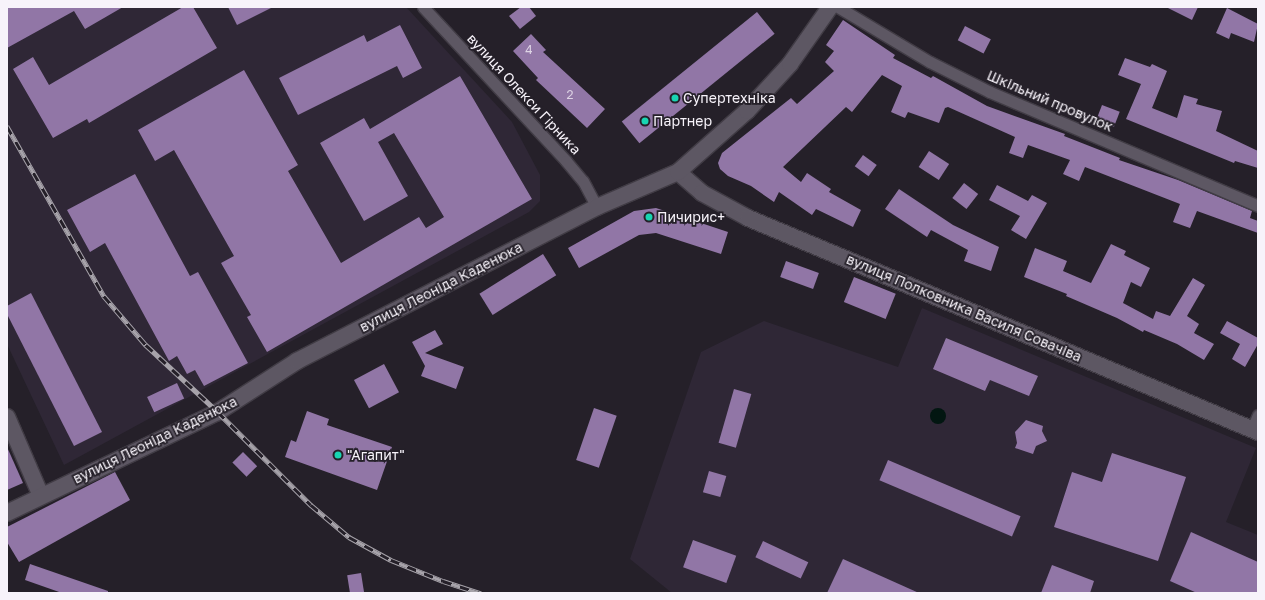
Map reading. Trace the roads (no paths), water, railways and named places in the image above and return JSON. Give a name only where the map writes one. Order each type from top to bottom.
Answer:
[{"type":"street","name":"вулиця Олекси Гірника","points":[[424,7],[566,161],[583,181],[597,207]]},
{"type":"street","name":"вулиця Леоніда Каденюка","points":[[7,514],[41,496],[218,412],[297,361],[597,207],[678,172],[747,111],[790,64],[830,7]]},
{"type":"street","name":"Шкільний провулок","points":[[838,7],[930,62],[990,92],[1258,206]]},
{"type":"street","name":"вулиця Полковника Василя Совачіва","points":[[678,172],[702,193],[748,218],[1256,425]]},
{"type":"street","points":[[7,417],[41,496]]},
{"type":"railway","points":[[7,126],[104,296],[146,345],[218,412],[311,505],[349,537],[391,560],[443,581],[481,593]]},
{"type":"place","name":"Супертехніка","points":[[675,98]]},
{"type":"place","name":"Партнер","points":[[645,121]]},
{"type":"place","name":"Пичирис+","points":[[649,217]]},
{"type":"place","name":"\"Агапит\"","points":[[338,455]]}]
